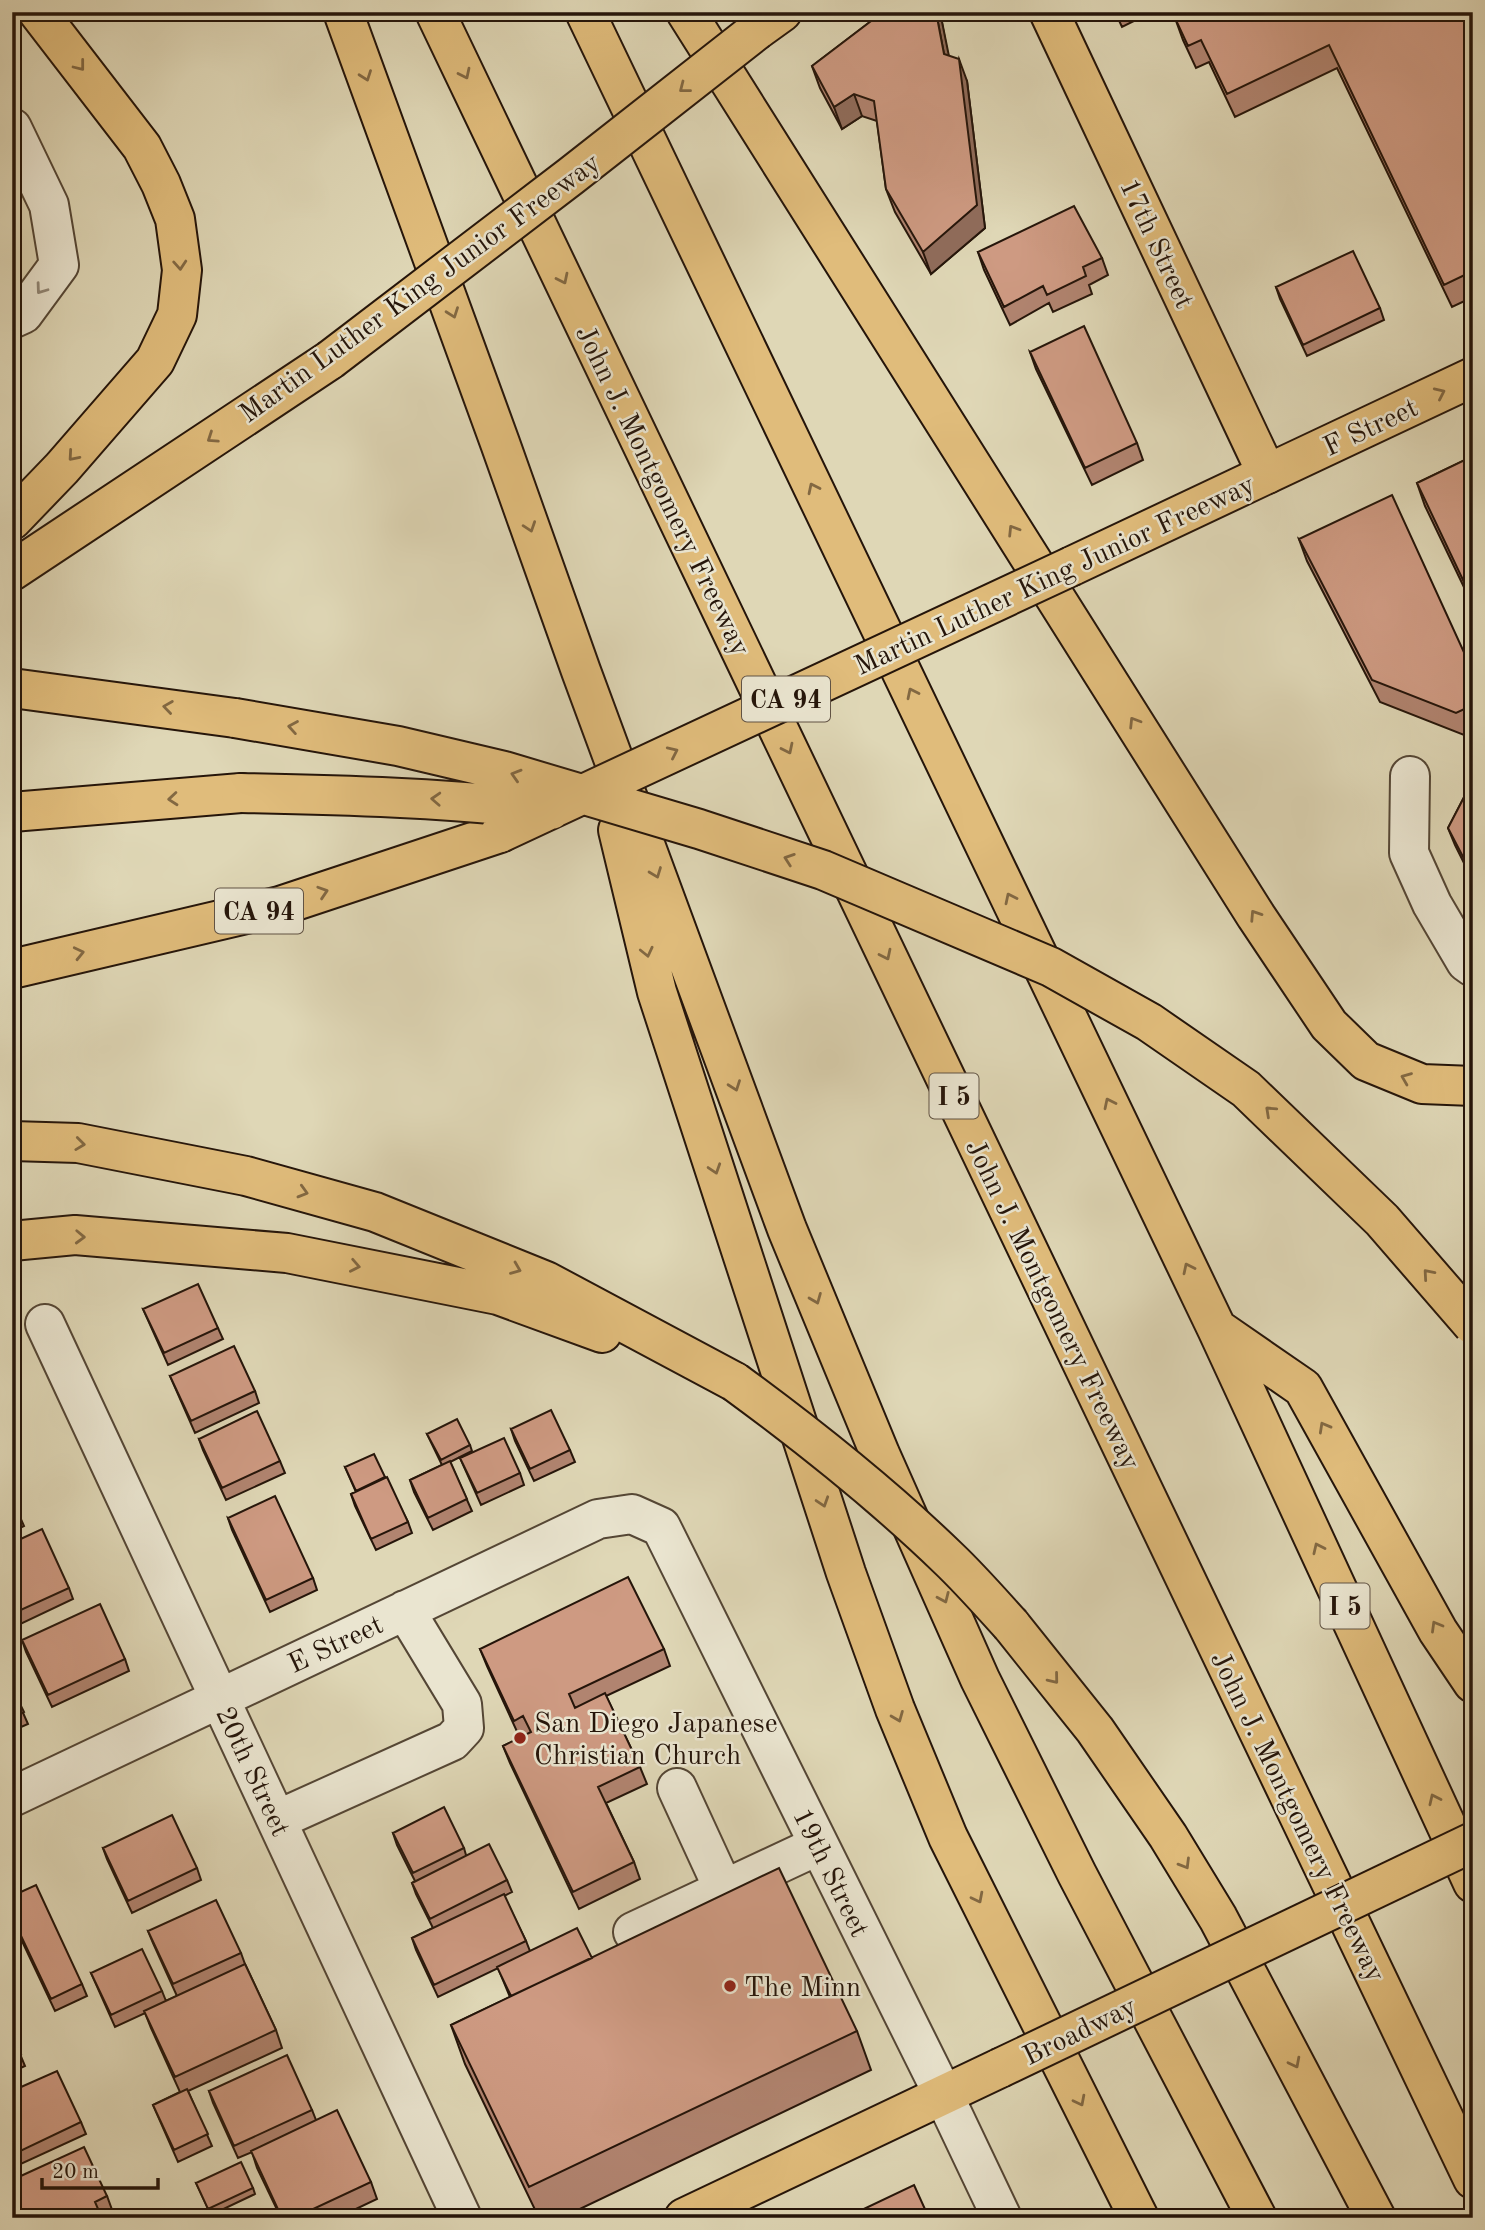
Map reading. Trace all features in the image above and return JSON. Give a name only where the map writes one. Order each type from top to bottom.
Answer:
[{"type":"main road","points":[[12,520],[62,468],[155,361],[177,315],[182,270],[175,219],[142,147],[38,12]]},
{"type":"main road","points":[[343,12],[580,671],[787,1229],[880,1454],[986,1691],[1077,1874],[1257,2218]]},
{"type":"main road","name":"John J. Montgomery Freeway","points":[[435,12],[1473,2179]]},
{"type":"main road","name":"I 5","points":[[585,12],[1217,1329],[1473,1883]]},
{"type":"main road","points":[[686,12],[1256,916],[1329,1025],[1366,1061],[1422,1084],[1473,1086]]},
{"type":"main road","name":"17th Street","points":[[1049,12],[1267,474]]},
{"type":"main road","name":"Martin Luther King Junior Freeway","points":[[12,571],[330,360],[769,21]]},
{"type":"main road","name":"F Street","points":[[1267,474],[1473,377]]},
{"type":"main road","name":"Martin Luther King Junior Freeway","points":[[12,969],[280,906],[500,833],[1267,474]]},
{"type":"main road","points":[[580,671],[657,992],[846,1573],[881,1672],[948,1837],[1139,2218]]},
{"type":"main road","points":[[12,688],[284,725],[504,771],[699,829],[823,870],[1051,967],[1149,1023],[1246,1089],[1382,1220],[1473,1325]]},
{"type":"main road","points":[[12,812],[241,793],[363,795],[474,801],[699,829]]},
{"type":"main road","points":[[12,1141],[78,1143],[246,1176],[375,1212],[546,1281],[735,1382],[812,1438],[950,1560],[1011,1625],[1095,1730],[1168,1836],[1218,1918],[1376,2218]]},
{"type":"main road","points":[[12,1241],[75,1236],[287,1253],[498,1295],[735,1382]]},
{"type":"main road","points":[[1217,1329],[1303,1388],[1438,1631],[1473,1683]]},
{"type":"main road","name":"Broadway","points":[[684,2218],[1473,1842]]},
{"type":"street","points":[[12,128],[49,205],[59,265],[23,314],[12,319]]},
{"type":"street","points":[[1410,776],[1409,853],[1432,904],[1466,962],[1473,967]]},
{"type":"street","name":"20th Street","points":[[46,1324],[462,2218]]},
{"type":"street","name":"E Street","points":[[12,1797],[598,1519],[632,1514],[661,1527]]},
{"type":"street","name":"19th Street","points":[[661,1527],[1002,2218]]},
{"type":"street","points":[[277,1820],[452,1741],[464,1728],[462,1704],[405,1611]]},
{"type":"street","points":[[677,1788],[724,1890]]},
{"type":"street","points":[[633,1932],[819,1845]]},
{"type":"building","points":[[883,12],[936,12],[944,54],[959,59],[977,205],[923,252],[886,189],[874,101],[854,94],[834,107],[812,66]]},
{"type":"building","points":[[1186,12],[1473,12],[1473,271],[1444,285],[1329,45],[1227,94],[1201,40],[1188,46],[1175,18]]},
{"type":"building","points":[[1074,206],[1102,258],[1083,267],[1086,276],[1047,295],[1043,286],[1004,307],[978,252]]},
{"type":"building","points":[[1353,251],[1380,308],[1303,345],[1276,287]]},
{"type":"building","points":[[1084,326],[1137,443],[1085,468],[1030,352]]},
{"type":"building","points":[[1473,456],[1473,601],[1417,483]]},
{"type":"building","points":[[1392,495],[1473,672],[1473,705],[1456,713],[1372,680],[1299,539]]},
{"type":"building","points":[[1473,780],[1473,876],[1448,828]]},
{"type":"building","points":[[198,1284],[218,1328],[164,1353],[143,1309]]},
{"type":"building","points":[[234,1346],[255,1391],[191,1421],[170,1376]]},
{"type":"building","points":[[551,1410],[570,1450],[530,1469],[511,1429]]},
{"type":"building","points":[[257,1411],[280,1461],[222,1488],[199,1439]]},
{"type":"building","points":[[457,1419],[470,1445],[441,1460],[427,1434]]},
{"type":"building","points":[[504,1438],[520,1473],[477,1493],[460,1458]]},
{"type":"building","points":[[374,1454],[385,1477],[356,1491],[345,1467]]},
{"type":"building","points":[[450,1461],[467,1499],[428,1518],[410,1480]]},
{"type":"building","points":[[387,1477],[408,1522],[371,1539],[351,1494]]},
{"type":"building","points":[[275,1496],[313,1578],[266,1600],[228,1518]]},
{"type":"building","points":[[12,1499],[19,1515],[12,1518]]},
{"type":"building","points":[[42,1529],[69,1588],[12,1614],[12,1543]]},
{"type":"building","points":[[628,1577],[664,1649],[569,1694],[575,1708],[605,1693],[640,1767],[598,1787],[634,1862],[573,1892],[503,1746],[531,1732],[523,1716],[514,1721],[480,1649]]},
{"type":"building","points":[[100,1604],[125,1659],[48,1695],[22,1640]]},
{"type":"building","points":[[12,1688],[24,1712],[12,1717]]},
{"type":"building","points":[[444,1807],[464,1848],[413,1873],[393,1833]]},
{"type":"building","points":[[172,1815],[197,1868],[128,1901],[103,1848]]},
{"type":"building","points":[[489,1844],[507,1880],[430,1919],[412,1883]]},
{"type":"building","name":"The Minn","points":[[779,1868],[857,2031],[529,2187],[451,2025]]},
{"type":"building","points":[[36,1885],[82,1984],[51,1999],[12,1917],[12,1896]]},
{"type":"building","points":[[504,1894],[526,1941],[434,1985],[412,1938]]},
{"type":"building","points":[[216,1900],[241,1953],[173,1984],[148,1931]]},
{"type":"building","points":[[577,1928],[592,1958],[511,1996],[497,1967]]},
{"type":"building","points":[[142,1949],[162,1991],[111,2015],[91,1973]]},
{"type":"building","points":[[245,1964],[276,2030],[175,2077],[144,2011]]},
{"type":"building","points":[[12,2035],[21,2054],[12,2058]]},
{"type":"building","points":[[287,2055],[312,2110],[234,2146],[209,2091]]},
{"type":"building","points":[[57,2071],[81,2122],[12,2155],[12,2091]]},
{"type":"building","points":[[187,2089],[208,2134],[174,2150],[153,2105]]},
{"type":"building","points":[[337,2110],[371,2182],[294,2218],[282,2218],[251,2151]]},
{"type":"building","points":[[84,2147],[107,2196],[95,2202],[102,2218],[22,2218],[12,2197],[12,2180]]},
{"type":"building","points":[[241,2162],[253,2188],[208,2209],[196,2183]]},
{"type":"building","points":[[914,2185],[929,2218],[849,2216]]},
{"type":"place","name":"San Diego Japanese Christian Church","points":[[520,1738]]},
{"type":"place","name":"The Minn","points":[[730,1986]]}]
